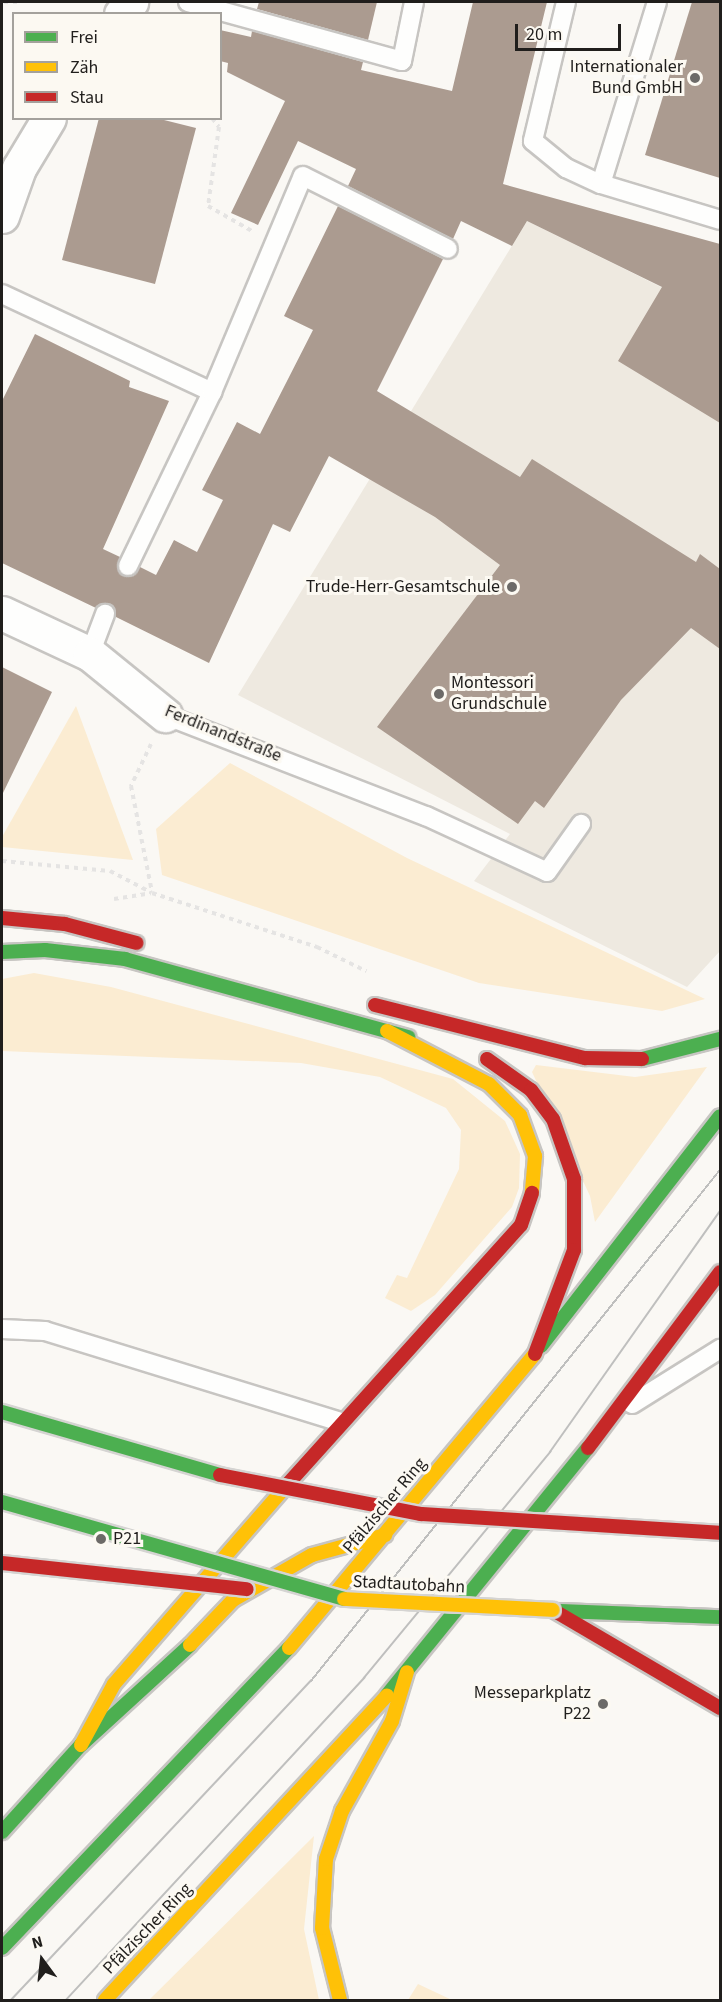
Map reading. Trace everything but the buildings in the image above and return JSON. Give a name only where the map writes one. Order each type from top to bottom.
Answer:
[{"type":"main road","points":[[2,918],[65,924],[157,948]]},
{"type":"main road","points":[[2,952],[77,952],[125,959],[468,1053],[531,1090],[553,1119],[574,1179],[573,1250],[535,1353]]},
{"type":"main road","points":[[364,1002],[585,1058],[629,1061],[678,1054],[720,1039]]},
{"type":"main road","points":[[81,1745],[114,1684],[340,1422],[502,1251],[521,1225],[535,1179],[531,1134],[504,1096],[387,1031]]},
{"type":"main road","name":"Pfälzischer Ring","points":[[2,1948],[260,1682],[535,1353],[720,1116]]},
{"type":"main road","name":"Pfälzischer Ring","points":[[105,2001],[262,1836],[407,1672],[617,1412],[720,1272]]},
{"type":"main road","points":[[2,1412],[206,1472],[315,1497],[455,1517],[720,1533]]},
{"type":"main road","name":"Stadtautobahn","points":[[2,1502],[348,1600],[720,1617]]},
{"type":"main road","points":[[2,1832],[81,1745],[141,1695],[233,1599],[312,1555],[385,1534]]},
{"type":"main road","points":[[2,1563],[348,1600]]},
{"type":"main road","points":[[553,1610],[720,1708]]},
{"type":"main road","points":[[340,2001],[322,1928],[326,1860],[342,1811],[392,1721],[407,1672]]},
{"type":"street","points":[[2,216],[19,168],[49,120]]},
{"type":"street","name":"Ferdinandstraße","points":[[2,613],[90,654],[165,715]]},
{"type":"lane","points":[[188,2],[402,61],[414,2]]},
{"type":"lane","points":[[566,2],[533,141],[566,168],[601,184],[720,220]]},
{"type":"lane","points":[[601,184],[657,2]]},
{"type":"lane","points":[[128,566],[212,392],[276,245],[303,176],[448,249]]},
{"type":"lane","points":[[2,294],[212,392]]},
{"type":"lane","points":[[90,654],[105,614]]},
{"type":"lane","name":"Ferdinandstraße","points":[[165,715],[426,816],[547,872],[581,824]]},
{"type":"lane","points":[[2,1329],[45,1331],[340,1422]]},
{"type":"lane","points":[[617,1412],[720,1348]]},
{"type":"path","points":[[4,2],[19,2]]},
{"type":"path","points":[[214,120],[219,127],[208,206],[276,245]]},
{"type":"path","points":[[152,893],[131,786],[165,715]]},
{"type":"path","points":[[2,861],[110,872],[152,893],[317,947],[371,974]]},
{"type":"shaded area","name":"Trude-Herr-Gesamtschule","points":[[527,221],[720,316],[720,951],[687,987],[474,881],[510,834],[238,695]]},
{"type":"shaded area","points":[[76,706],[133,860],[2,847],[2,837]]},
{"type":"shaded area","points":[[230,763],[407,858],[705,999],[662,1011],[479,983],[162,875],[156,829]]},
{"type":"shaded area","points":[[34,973],[111,987],[453,1079],[505,1121],[520,1154],[519,1188],[512,1207],[435,1295],[411,1311],[385,1298],[397,1275],[407,1278],[459,1169],[461,1130],[446,1108],[380,1077],[301,1063],[2,1051],[2,979]]},
{"type":"shaded area","points":[[536,1065],[635,1077],[707,1067],[595,1222],[590,1196],[532,1072]]},
{"type":"shaded area","points":[[314,1836],[304,1929],[319,2000],[149,2000]]},
{"type":"shaded area","points":[[418,1984],[452,2000],[408,2000]]},
{"type":"tram line","points":[[11,2000],[311,1681],[720,1170]]},
{"type":"tram line","points":[[66,2000],[364,1678],[550,1452],[720,1211]]},
{"type":"traffic: fast","points":[[2,952],[45,950],[125,959],[408,1037]]},
{"type":"traffic: fast","points":[[642,1059],[720,1039]]},
{"type":"traffic: fast","points":[[541,1346],[720,1116]]},
{"type":"traffic: fast","points":[[2,1412],[220,1475]]},
{"type":"traffic: fast","points":[[387,1695],[588,1448]]},
{"type":"traffic: fast","points":[[2,1502],[344,1599]]},
{"type":"traffic: fast","points":[[561,1611],[720,1617]]},
{"type":"traffic: fast","points":[[2,1832],[81,1745],[190,1645]]},
{"type":"traffic: fast","points":[[2,1948],[289,1648]]},
{"type":"traffic: slow","points":[[387,1031],[489,1084],[520,1115],[535,1156],[532,1193]]},
{"type":"traffic: slow","points":[[289,1648],[535,1354]]},
{"type":"traffic: slow","points":[[81,1745],[114,1684],[286,1486]]},
{"type":"traffic: slow","points":[[190,1645],[233,1600],[312,1555],[385,1535]]},
{"type":"traffic: slow","points":[[344,1599],[553,1610]]},
{"type":"traffic: slow","points":[[340,2000],[322,1928],[326,1859],[342,1811],[392,1721],[407,1672]]},
{"type":"traffic: slow","points":[[105,2000],[387,1695]]},
{"type":"traffic: jam","points":[[2,918],[65,924],[137,943]]},
{"type":"traffic: jam","points":[[375,1005],[585,1058],[642,1059]]},
{"type":"traffic: jam","points":[[487,1059],[531,1090],[553,1119],[574,1179],[574,1250],[535,1354]]},
{"type":"traffic: jam","points":[[286,1486],[521,1225],[532,1193]]},
{"type":"traffic: jam","points":[[588,1448],[720,1272]]},
{"type":"traffic: jam","points":[[220,1475],[421,1514],[720,1533]]},
{"type":"traffic: jam","points":[[2,1563],[247,1589]]},
{"type":"traffic: jam","points":[[553,1610],[720,1708]]},
{"type":"place","name":"Internationaler Bund GmbH","points":[[695,78]]},
{"type":"place","name":"Trude-Herr-Gesamtschule","points":[[512,587]]},
{"type":"place","name":"Montessori Grundschule","points":[[439,694]]},
{"type":"place","name":"P21","points":[[101,1539]]},
{"type":"place","name":"Messeparkplatz P22","points":[[603,1704]]}]
